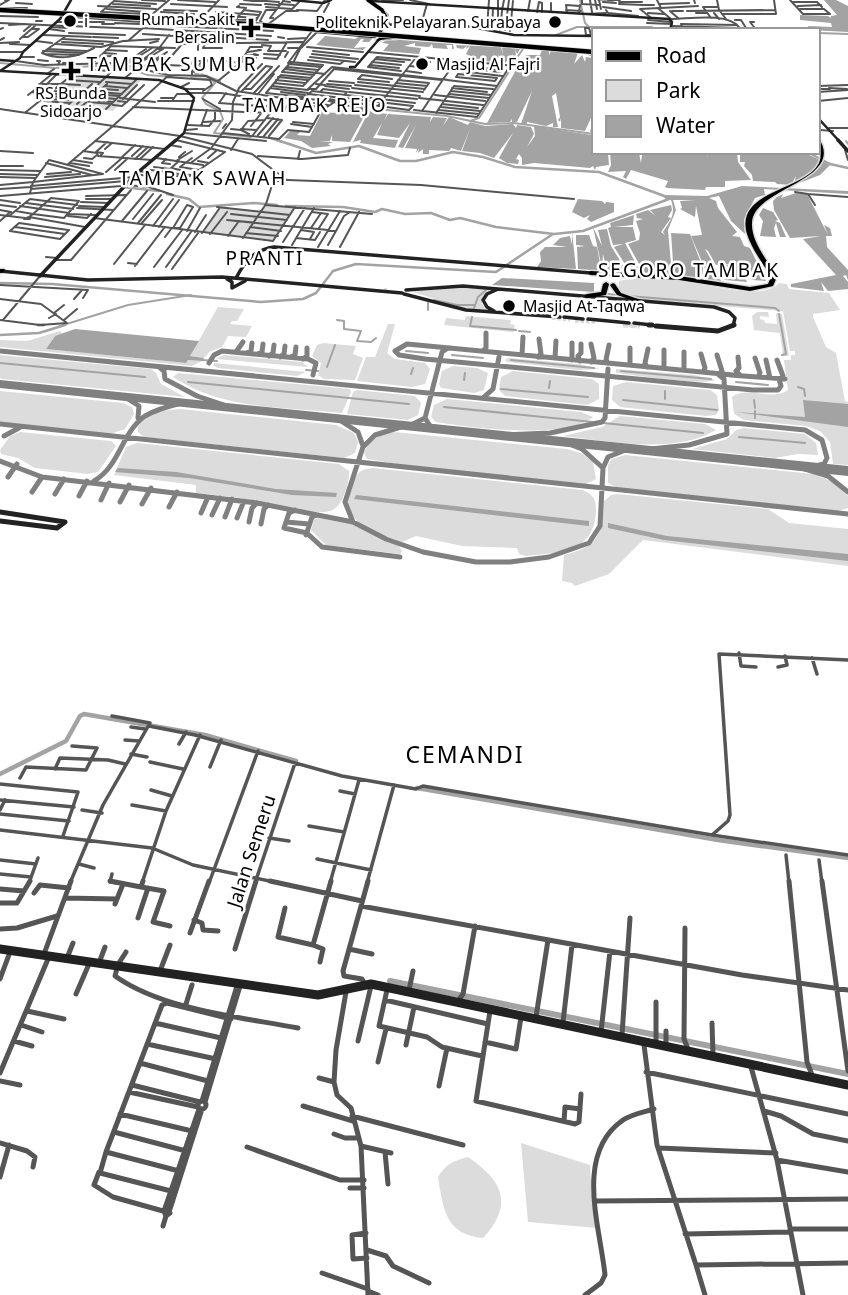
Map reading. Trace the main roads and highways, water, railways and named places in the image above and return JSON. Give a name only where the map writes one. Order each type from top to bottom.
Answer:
[{"type":"highway","points":[[0,11],[592,51]]},
{"type":"highway","points":[[119,19],[291,28],[592,51]]},
{"type":"highway","points":[[195,25],[232,21]]},
{"type":"highway","points":[[291,28],[472,43]]},
{"type":"highway","points":[[380,35],[499,44]]},
{"type":"highway","points":[[820,135],[832,147],[840,162]]},
{"type":"highway","points":[[775,282],[750,232],[749,218],[752,211],[770,196],[814,181]]},
{"type":"highway","points":[[638,300],[620,295],[591,273],[766,290],[775,282],[777,275],[755,234],[753,217],[757,209],[770,199],[809,192]]},
{"type":"highway","points":[[587,296],[622,276]]},
{"type":"main road","points":[[372,2],[385,12],[389,24],[380,35]]},
{"type":"water","points":[[824,0],[836,0],[848,6],[848,32],[809,28],[808,26],[832,27],[831,23],[800,20],[800,15],[831,18],[837,15]]},
{"type":"water","points":[[325,36],[373,38],[369,42],[362,42],[364,39],[361,39],[354,48],[366,47],[363,50],[316,45]]},
{"type":"water","points":[[388,39],[453,44],[454,49],[452,45],[446,45],[448,49],[433,48],[432,44],[429,47],[415,46],[415,43],[404,46],[421,48],[419,54],[383,51],[389,44],[382,43]]},
{"type":"water","points":[[456,45],[501,47],[503,55],[502,47],[520,49],[517,54],[515,49],[516,55],[510,64],[513,54],[505,63],[499,62],[499,54],[497,62],[469,60],[471,57],[466,54],[470,46],[463,49],[457,48]]},
{"type":"water","points":[[542,50],[549,51],[549,55],[551,51],[578,53],[574,64],[582,55],[585,62],[586,57],[592,58],[592,119],[585,131],[561,128],[556,93],[552,96],[558,127],[553,127],[553,123],[546,126],[527,122],[521,124],[532,91],[517,122],[512,122],[512,119],[510,122],[487,123],[517,68],[528,70],[526,64],[524,67],[519,66],[526,55],[540,55]]},
{"type":"water","points":[[357,109],[367,111],[350,142],[332,141],[332,135],[330,141],[318,141],[333,142],[328,144],[331,146],[312,148],[301,141],[284,138],[291,130],[300,132],[297,135],[310,136],[322,112],[354,114]]},
{"type":"water","points":[[369,111],[387,114],[384,121],[388,114],[431,117],[430,122],[433,117],[447,118],[443,126],[449,117],[468,125],[470,122],[485,126],[513,124],[516,128],[517,125],[531,127],[534,134],[527,147],[535,136],[534,126],[591,135],[592,154],[608,154],[609,165],[596,167],[595,170],[593,166],[590,168],[534,163],[522,165],[519,154],[516,159],[519,160],[518,164],[507,163],[499,158],[513,133],[494,158],[462,151],[470,129],[461,151],[451,148],[449,151],[429,150],[429,154],[423,154],[423,149],[418,153],[419,149],[416,153],[417,149],[405,148],[416,125],[403,148],[398,147],[410,123],[399,138],[377,135],[382,123],[373,138],[398,140],[395,148],[360,143],[361,140],[353,142]]},
{"type":"water","points":[[610,154],[639,154],[641,163],[642,154],[707,154],[708,157],[708,154],[737,154],[738,162],[751,180],[725,181],[725,187],[706,187],[705,190],[667,188],[665,187],[668,181],[631,170],[626,179],[623,177],[626,171],[608,172],[611,165]]},
{"type":"water","points":[[740,154],[807,154],[830,165],[820,175],[794,185],[796,176],[791,185],[753,181],[752,175],[744,166],[745,162],[740,162]]},
{"type":"water","points":[[742,186],[848,191],[848,194],[764,189],[765,195],[755,198],[744,220],[745,234],[731,221],[719,196],[709,198],[716,201],[718,208],[737,232],[732,236],[740,237],[744,246],[750,248],[766,281],[752,280],[744,267],[746,265],[741,265],[750,281],[740,267],[747,282],[725,280],[718,267],[731,264],[716,265],[705,249],[717,270],[709,272],[718,272],[721,281],[705,279],[706,271],[691,236],[702,235],[696,206],[695,217],[680,209],[680,201],[695,200],[673,200],[676,210],[668,230],[672,275],[644,273],[628,244],[639,240],[636,221],[643,219],[637,218],[636,214],[648,210],[656,216],[650,210],[671,205],[672,210],[668,217],[671,218],[673,213],[671,200],[665,199],[664,195],[707,196]]},
{"type":"water","points":[[796,193],[807,194],[828,235],[824,225],[830,228],[832,236],[826,236],[827,247],[848,270],[848,280],[846,275],[843,276],[848,282],[848,289],[828,291],[821,282],[824,291],[791,287],[791,284],[836,275],[803,239],[821,236],[790,238],[774,210],[773,201],[776,198],[771,200],[783,194],[781,198]]},
{"type":"water","points":[[578,199],[614,203],[614,212],[591,222],[587,219],[590,215],[584,218],[572,212]]},
{"type":"water","points":[[763,208],[773,212],[778,220],[775,221],[780,223],[786,237],[780,237],[776,223],[776,237],[760,236],[763,221],[759,215]]},
{"type":"water","points":[[634,215],[633,225],[614,227],[633,227],[636,240],[625,243],[641,273],[630,272],[614,247],[623,244],[613,245],[608,228],[611,227],[610,223]]},
{"type":"water","points":[[593,227],[602,246],[598,230],[607,229],[611,246],[627,272],[607,271],[603,254],[602,268]]},
{"type":"water","points":[[572,232],[576,269],[537,267],[541,261],[540,252],[545,247],[567,247],[553,245],[560,238],[570,236],[572,245]]},
{"type":"water","points":[[671,233],[690,234],[703,268],[702,278],[674,276]]},
{"type":"water","points":[[576,235],[589,235],[593,246],[597,247],[604,271],[578,269],[577,247],[585,246],[576,245]]},
{"type":"water","points":[[502,278],[594,283],[594,292],[492,285]]},
{"type":"water","points":[[75,329],[199,341],[190,356],[204,358],[202,361],[188,360],[186,363],[46,349],[55,336]]},
{"type":"water","points":[[803,400],[848,404],[848,427],[735,412],[805,417]]},
{"type":"water","points":[[118,468],[176,472],[276,489],[337,493],[336,497],[292,495],[189,478],[115,472]]},
{"type":"water","points":[[356,495],[589,521],[589,526],[354,499]]},
{"type":"water","points":[[608,523],[667,536],[848,554],[848,561],[664,540],[608,528]]},
{"type":"waterway","points":[[580,0],[585,23],[589,27]]},
{"type":"waterway","points":[[598,0],[613,1]]},
{"type":"waterway","points":[[378,5],[388,15],[389,23]]},
{"type":"waterway","points":[[431,19],[485,29]]},
{"type":"waterway","points":[[383,26],[416,21]]},
{"type":"waterway","points":[[556,35],[577,27],[589,27]]},
{"type":"waterway","points":[[589,27],[652,27]]},
{"type":"waterway","points":[[820,33],[848,34]]},
{"type":"waterway","points":[[512,65],[523,49]]},
{"type":"waterway","points":[[220,60],[239,63]]},
{"type":"waterway","points":[[0,63],[55,68],[118,65],[148,75],[172,77]]},
{"type":"waterway","points":[[470,121],[479,118],[512,67]]},
{"type":"waterway","points":[[201,74],[220,81]]},
{"type":"waterway","points":[[191,78],[211,79],[215,83],[202,98],[206,104],[220,111],[223,119],[214,133],[251,137]]},
{"type":"waterway","points":[[357,107],[470,121]]},
{"type":"waterway","points":[[470,121],[485,124],[514,123],[592,134]]},
{"type":"waterway","points":[[270,138],[282,142]]},
{"type":"waterway","points":[[277,140],[316,153],[359,146],[400,161],[416,161],[453,152],[483,157],[515,167],[599,172],[667,197]]},
{"type":"waterway","points":[[811,154],[830,164],[848,168]]},
{"type":"waterway","points":[[123,187],[159,191]]},
{"type":"waterway","points":[[167,194],[189,199],[199,207],[254,203],[277,205]]},
{"type":"waterway","points":[[286,206],[343,207],[375,212],[382,209],[405,214],[431,213],[450,220],[460,218],[496,227],[554,234],[583,231],[669,199]]},
{"type":"waterway","points":[[0,283],[52,284],[261,302],[303,299],[316,293],[333,271],[356,264],[496,272],[553,234]]},
{"type":"waterway","points":[[474,308],[478,297],[486,290]]},
{"type":"waterway","points":[[607,294],[619,295]]},
{"type":"waterway","points":[[60,326],[128,305],[191,295]]},
{"type":"waterway","points":[[628,296],[775,308],[779,311]]},
{"type":"waterway","points":[[434,300],[457,305],[474,305]]},
{"type":"waterway","points":[[428,303],[428,310]]},
{"type":"waterway","points":[[779,314],[786,354],[782,355]]},
{"type":"waterway","points":[[472,317],[470,326],[516,330]]},
{"type":"waterway","points":[[337,320],[344,321],[344,329],[361,331],[357,341],[371,342],[376,338]]},
{"type":"waterway","points":[[0,335],[39,333],[65,325]]},
{"type":"waterway","points":[[519,331],[530,332]]},
{"type":"waterway","points":[[327,367],[335,345]]},
{"type":"waterway","points":[[406,351],[428,353]]},
{"type":"waterway","points":[[452,355],[483,358]]},
{"type":"waterway","points":[[202,360],[217,361]]},
{"type":"waterway","points":[[511,360],[594,368]]},
{"type":"waterway","points":[[0,363],[145,377]]},
{"type":"waterway","points":[[411,374],[413,368]]},
{"type":"waterway","points":[[306,370],[318,371]]},
{"type":"waterway","points":[[621,371],[711,379]]},
{"type":"waterway","points":[[464,380],[465,373]]},
{"type":"waterway","points":[[549,388],[550,381]]},
{"type":"waterway","points":[[188,382],[409,404]]},
{"type":"waterway","points":[[736,382],[768,385]]},
{"type":"waterway","points":[[798,387],[804,389],[805,396]]},
{"type":"waterway","points":[[501,389],[588,397]]},
{"type":"waterway","points":[[665,391],[665,399]]},
{"type":"waterway","points":[[623,400],[717,410]]},
{"type":"waterway","points":[[754,400],[755,408]]},
{"type":"waterway","points":[[444,407],[703,433]]},
{"type":"waterway","points":[[755,411],[755,418]]},
{"type":"waterway","points":[[739,437],[805,443]]},
{"type":"waterway","points":[[0,774],[66,741],[80,716],[84,714],[205,735],[296,761]]},
{"type":"waterway","points":[[417,788],[718,840],[848,858]]},
{"type":"waterway","points":[[390,981],[848,1074]]},
{"type":"tunnel","points":[[552,318],[570,320]]},
{"type":"tunnel","points":[[575,321],[595,322]]},
{"type":"tunnel","points":[[623,325],[640,326]]},
{"type":"place","name":"i","points":[[70,21]]},
{"type":"place","name":"Politeknik Pelayaran Surabaya","points":[[555,22]]},
{"type":"place","name":"Rumah Sakit Bersalin","points":[[251,28]]},
{"type":"place","name":"Masjid Al Fajri","points":[[422,64]]},
{"type":"place","name":"RS Bunda Sidoarjo","points":[[71,71]]},
{"type":"place","name":"Masjid At-Taqwa","points":[[509,306]]},
{"type":"district","name":"TAMBAK SUMUR","points":[[172,64]]},
{"type":"district","name":"TAMBAK REJO","points":[[315,105]]},
{"type":"district","name":"TAMBAK SAWAH","points":[[203,178]]},
{"type":"district","name":"PRANTI","points":[[265,258]]},
{"type":"district","name":"SEGORO TAMBAK","points":[[689,270]]},
{"type":"district","name":"CEMANDI","points":[[465,754]]}]
